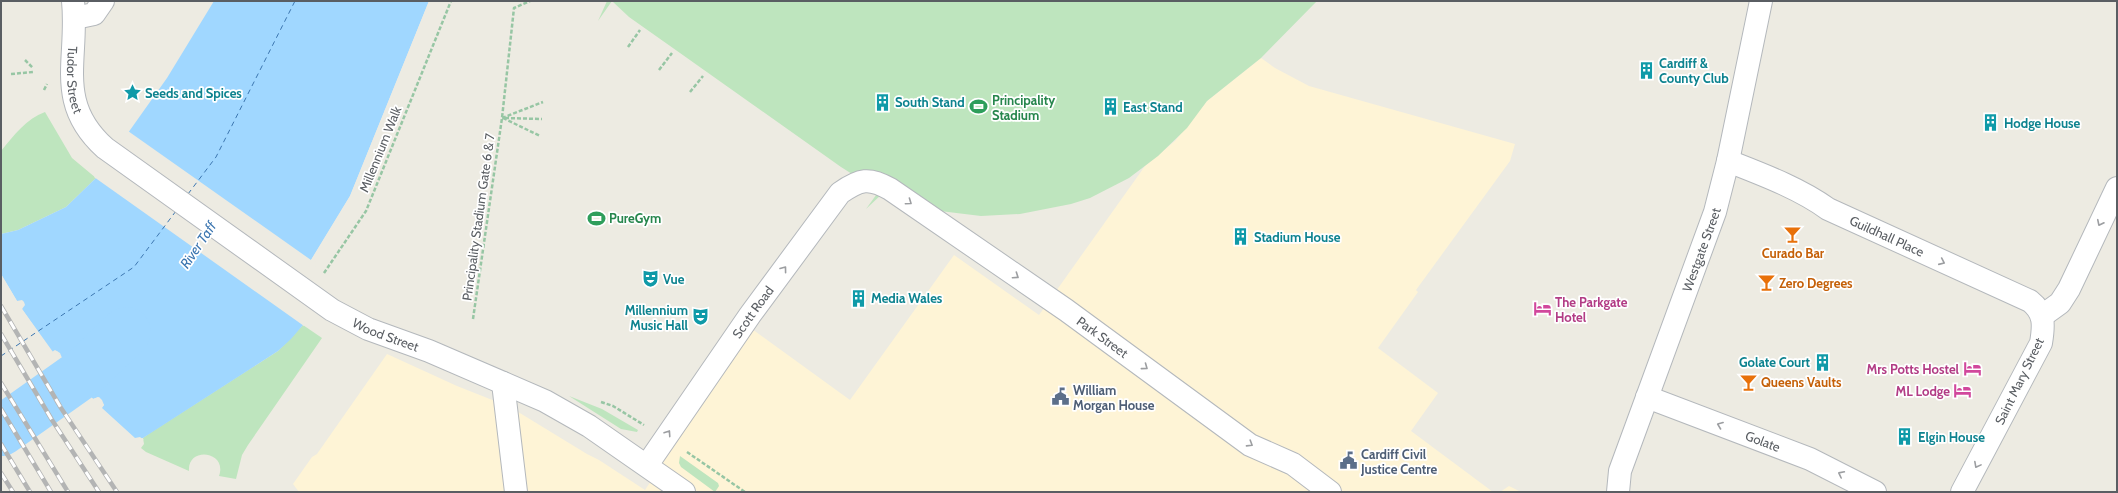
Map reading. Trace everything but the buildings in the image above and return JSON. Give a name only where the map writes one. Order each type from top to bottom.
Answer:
[{"type":"street","points":[[74,10],[94,14],[103,1]]},
{"type":"street","name":"Westgate Street","points":[[1618,492],[1620,470],[1709,232],[1728,161],[1761,1]]},
{"type":"street","name":"Tudor Street","points":[[74,10],[71,81],[73,96],[84,125],[105,148]]},
{"type":"street","name":"Wood Street","points":[[105,148],[332,310],[368,329],[429,351],[545,401],[589,426],[684,492]]},
{"type":"street","name":"Guildhall Place","points":[[1728,161],[1819,202],[1828,209],[2030,302],[2037,307],[2042,316]]},
{"type":"street","name":"Scott Road","points":[[646,465],[750,315],[840,193],[855,183],[876,181]]},
{"type":"street","name":"Park Street","points":[[876,181],[890,189],[1066,310],[1250,445],[1293,464],[1330,492]]},
{"type":"street","points":[[2042,316],[2060,303],[2117,188]]},
{"type":"street","name":"Saint Mary Street","points":[[1962,492],[2041,343],[2044,327],[2042,316]]},
{"type":"street","points":[[503,383],[516,492]]},
{"type":"street","name":"Golate","points":[[1647,397],[1810,459],[1875,492]]},
{"type":"path","name":"Millennium Walk","points":[[309,295],[366,211],[451,1]]},
{"type":"path","name":"Principality Stadium Gate 6 & 7","points":[[473,319],[502,118],[514,8],[530,1]]},
{"type":"path","points":[[628,47],[640,30]]},
{"type":"path","points":[[659,70],[672,53]]},
{"type":"path","points":[[25,60],[33,68]]},
{"type":"path","points":[[11,74],[32,72]]},
{"type":"path","points":[[690,92],[703,76]]},
{"type":"path","points":[[502,118],[543,102]]},
{"type":"path","points":[[502,118],[542,118]]},
{"type":"path","points":[[502,118],[540,136]]},
{"type":"shaded area","points":[[1261,58],[1275,68],[1309,86],[1515,144],[1510,161],[1416,290],[1418,292],[1378,348],[1438,393],[1411,431],[1493,492],[299,492],[293,484],[312,457],[317,454],[387,354],[457,386],[510,407],[599,460],[645,490],[752,329],[850,400],[954,255],[1039,315],[1145,166],[1175,141],[1207,101]]},
{"type":"shaded area","points":[[1509,486],[1521,492],[1500,492]]},
{"type":"green space","points":[[607,1],[612,1],[598,21]]},
{"type":"green space","name":"Principality Stadium","points":[[612,1],[1317,1],[1261,58],[1207,101],[1187,128],[1158,156],[1129,178],[1090,198],[1071,204],[1020,214],[981,216],[940,211],[883,193],[866,209],[879,191],[841,167],[629,17]]},
{"type":"green space","points":[[45,112],[72,158],[96,178],[66,207],[18,230],[1,234],[1,151],[26,123]]},
{"type":"green space","points":[[303,325],[322,338],[248,445],[242,455],[236,479],[219,476],[220,468],[218,461],[207,455],[200,455],[194,458],[190,463],[189,471],[146,452],[141,448],[144,444],[143,438],[278,351]]},
{"type":"green space","points":[[569,396],[602,409],[638,430],[637,432],[621,429]]},
{"type":"green space","points":[[680,456],[718,483],[719,486],[715,492],[681,467],[679,463]]},
{"type":"water","points":[[214,1],[429,1],[350,196],[311,260],[314,262],[303,325],[278,351],[143,438],[135,439],[101,408],[104,405],[98,397],[93,399],[59,361],[62,358],[57,351],[53,352],[22,309],[24,302],[17,301],[1,274],[1,234],[18,230],[66,207],[96,178],[167,78]]},
{"type":"pier","points":[[429,1],[431,1],[352,197],[314,259],[316,262],[304,326],[94,177],[128,131],[311,260],[350,196]]},
{"type":"pier","points":[[1,274],[17,301],[22,300],[24,302],[25,305],[22,309],[52,352],[55,350],[60,353],[62,358],[59,361],[93,399],[99,397],[102,400],[104,405],[102,408],[135,438],[140,437],[144,440],[133,440],[100,409],[102,405],[100,401],[98,399],[92,401],[57,361],[60,357],[59,354],[51,354],[21,310],[22,303],[16,302],[1,278]]},
{"type":"waterway","name":"River Taff","points":[[1,431],[83,373],[126,332]]},
{"type":"ferry route","points":[[188,194],[216,157],[295,1]]},
{"type":"ferry route","points":[[1,356],[134,267],[176,211]]},
{"type":"railway","points":[[1,306],[61,408],[117,492]]},
{"type":"railway","points":[[1,334],[52,420],[99,492]]},
{"type":"railway","points":[[1,383],[68,492]]},
{"type":"railway","points":[[1,409],[51,492]]},
{"type":"railway","points":[[1,444],[30,492]]},
{"type":"railway","points":[[1,473],[13,492]]},
{"type":"place","name":"Cardiff & County Club","points":[[1646,70]]},
{"type":"place","name":"Seeds and Spices","points":[[132,93]]},
{"type":"place","name":"South Stand","points":[[882,102]]},
{"type":"place","name":"Principality Stadium","points":[[979,107]]},
{"type":"place","name":"East Stand","points":[[1110,107]]},
{"type":"place","name":"Hodge House","points":[[1991,123]]},
{"type":"place","name":"PureGym","points":[[596,218]]},
{"type":"place","name":"Curado Bar","points":[[1793,234]]},
{"type":"place","name":"Stadium House","points":[[1241,237]]},
{"type":"place","name":"Vue","points":[[650,279]]},
{"type":"place","name":"Zero Degrees","points":[[1766,283]]},
{"type":"place","name":"Media Wales","points":[[858,298]]},
{"type":"place","name":"The Parkgate Hotel","points":[[1542,309]]},
{"type":"place","name":"Millennium Music Hall","points":[[701,317]]},
{"type":"place","name":"Golate Court","points":[[1823,362]]},
{"type":"place","name":"Mrs Potts Hostel","points":[[1972,369]]},
{"type":"place","name":"Queens Vaults","points":[[1748,382]]},
{"type":"place","name":"ML Lodge","points":[[1963,391]]},
{"type":"place","name":"William Morgan House","points":[[1060,397]]},
{"type":"place","name":"Elgin House","points":[[1905,437]]},
{"type":"place","name":"Cardiff Civil Justice Centre","points":[[1348,461]]}]
